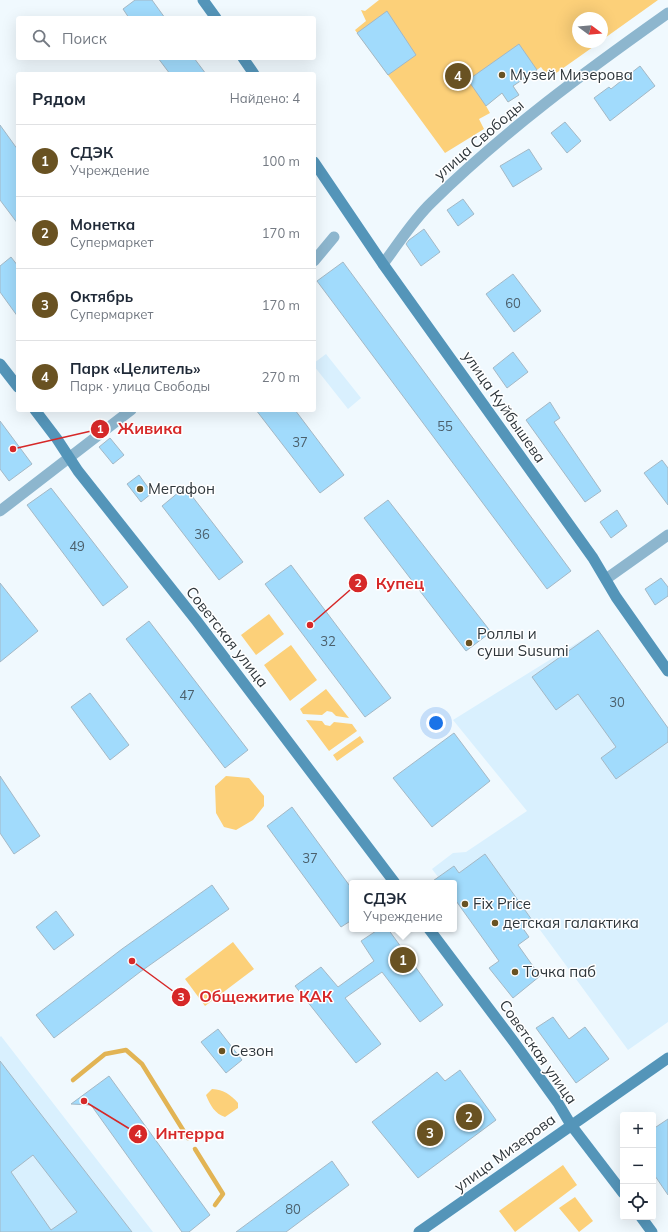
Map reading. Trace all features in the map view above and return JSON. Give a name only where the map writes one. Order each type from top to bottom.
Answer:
[{"type":"main road","points":[[203,0],[215,16]]},
{"type":"main road","points":[[244,60],[253,72]]},
{"type":"main road","name":"улица Куйбышева","points":[[316,165],[383,264],[606,579],[616,596],[668,671]]},
{"type":"main road","points":[[0,364],[16,384]]},
{"type":"main road","name":"Советская улица","points":[[37,412],[57,439],[69,459],[196,620],[393,880]]},
{"type":"main road","name":"Советская улица","points":[[431,932],[514,1042],[558,1103],[571,1125],[620,1189]]},
{"type":"main road","name":"улица Мизерова","points":[[419,1232],[668,1058]]},
{"type":"main road","points":[[643,1220],[652,1232]]},
{"type":"street","name":"улица Свободы","points":[[383,264],[431,202],[496,144],[569,83],[668,13]]},
{"type":"street","points":[[316,259],[334,237]]},
{"type":"street","points":[[0,511],[129,412]]},
{"type":"street","points":[[606,579],[668,535]]},
{"type":"shaded area","points":[[379,0],[658,0],[608,36],[608,12],[572,12],[572,48],[592,48],[552,76],[548,77],[541,67],[513,86],[519,95],[508,102],[502,93],[486,106],[490,113],[479,119],[484,129],[445,153],[355,30],[366,21],[361,10],[365,11]]},
{"type":"shaded area","points":[[326,354],[361,398],[348,409],[316,369],[316,362]]},
{"type":"shaded area","points":[[269,614],[284,634],[256,655],[241,635]]},
{"type":"shaded area","points":[[598,630],[668,728],[668,1022],[628,1050],[485,855],[459,873],[454,866],[438,877],[432,869],[453,853],[466,852],[527,811],[453,720]]},
{"type":"shaded area","points":[[291,645],[317,680],[290,701],[264,665]]},
{"type":"shaded area","points":[[326,689],[349,718],[336,716],[332,712],[327,711],[322,715],[303,714],[300,709]]},
{"type":"shaded area","points":[[306,720],[322,721],[325,725],[330,726],[334,722],[352,724],[357,731],[329,751]]},
{"type":"shaded area","points":[[360,736],[364,742],[337,761],[333,755]]},
{"type":"shaded area","points":[[226,776],[249,778],[264,796],[264,806],[253,820],[236,830],[224,827],[216,813],[215,786]]},
{"type":"shaded area","points":[[233,942],[254,969],[205,1006],[185,979]]},
{"type":"shaded area","points":[[1,1036],[153,1232],[0,1232]]},
{"type":"shaded area","points":[[212,1089],[223,1091],[229,1095],[238,1103],[238,1108],[225,1117],[218,1114],[211,1106],[206,1095]]},
{"type":"shaded area","points":[[563,1165],[577,1185],[515,1232],[499,1211]]},
{"type":"shaded area","points":[[575,1197],[593,1221],[579,1232],[559,1208]]},
{"type":"building","points":[[135,0],[152,0],[164,16],[128,16],[123,9]]},
{"type":"building","points":[[387,11],[416,55],[388,75],[357,33]]},
{"type":"building","name":"Музей Мизерова","points":[[519,44],[537,70],[513,86],[519,95],[508,102],[502,93],[486,106],[468,80]]},
{"type":"building","points":[[160,60],[196,60],[204,72],[168,72]]},
{"type":"building","points":[[640,66],[655,86],[610,121],[594,98],[609,87],[611,89]]},
{"type":"building","points":[[565,122],[581,141],[567,153],[551,133]]},
{"type":"building","points":[[0,125],[16,147],[16,221],[0,200]]},
{"type":"building","points":[[529,149],[542,169],[513,187],[500,166]]},
{"type":"building","points":[[463,199],[474,214],[458,226],[447,210]]},
{"type":"building","points":[[424,229],[440,252],[421,266],[406,244]]},
{"type":"building","points":[[11,257],[16,263],[16,314],[0,292],[0,266]]},
{"type":"building","points":[[343,262],[571,571],[547,589],[317,281]]},
{"type":"building","points":[[513,274],[541,311],[514,332],[486,294]]},
{"type":"building","points":[[513,352],[528,372],[507,388],[493,368]]},
{"type":"building","points":[[550,402],[560,418],[554,422],[601,491],[585,502],[526,420]]},
{"type":"building","points":[[258,412],[297,412],[344,475],[320,493]]},
{"type":"building","points":[[0,421],[32,464],[9,481],[0,469]]},
{"type":"building","points":[[110,438],[124,455],[113,464],[99,447]]},
{"type":"building","points":[[662,460],[668,468],[668,505],[644,473]]},
{"type":"building","name":"Мегафон","points":[[139,475],[152,493],[141,502],[127,484]]},
{"type":"building","points":[[185,487],[243,562],[219,580],[162,506]]},
{"type":"building","points":[[51,488],[128,587],[103,606],[27,505]]},
{"type":"building","points":[[388,500],[491,632],[466,651],[364,518]]},
{"type":"building","points":[[617,510],[627,526],[611,538],[600,522]]},
{"type":"building","points":[[291,565],[391,698],[365,717],[265,584]]},
{"type":"building","points":[[661,578],[668,587],[668,596],[655,605],[645,589]]},
{"type":"building","points":[[0,583],[38,631],[0,662]]},
{"type":"building","points":[[149,621],[248,750],[225,768],[126,639]]},
{"type":"building","points":[[598,630],[668,728],[668,742],[616,779],[601,758],[616,747],[578,694],[556,710],[532,677]]},
{"type":"building","points":[[90,693],[129,745],[110,760],[71,707]]},
{"type":"building","points":[[454,733],[490,781],[432,827],[393,778]]},
{"type":"building","points":[[0,776],[40,836],[14,854],[0,833]]},
{"type":"building","points":[[292,807],[349,885],[349,922],[341,927],[267,826]]},
{"type":"building","points":[[485,854],[532,920],[522,927],[529,937],[518,945],[540,976],[513,998],[489,968],[499,961],[457,902],[457,880],[434,880],[454,866],[459,873]]},
{"type":"building","points":[[212,885],[229,909],[140,972],[54,1038],[36,1015],[122,949]]},
{"type":"building","points":[[56,911],[74,935],[54,950],[36,927]]},
{"type":"building","points":[[374,932],[390,932],[443,1005],[420,1022],[382,972],[345,998],[381,1044],[356,1063],[295,986],[321,967],[338,987],[374,961],[361,941]]},
{"type":"building","points":[[553,1017],[569,1039],[585,1027],[609,1059],[576,1083],[536,1028]]},
{"type":"building","name":"Сезон","points":[[218,1029],[242,1060],[226,1073],[201,1042]]},
{"type":"building","points":[[0,1061],[132,1232],[0,1232]],"holes":[[[33,1155],[77,1212],[51,1230],[11,1172]]]},
{"type":"building","points":[[460,1070],[496,1120],[418,1178],[372,1122],[437,1072],[445,1081]]},
{"type":"building","points":[[109,1076],[210,1215],[189,1232],[182,1232],[91,1105],[71,1104]]},
{"type":"building","points":[[668,1119],[668,1195],[656,1177],[656,1127]]},
{"type":"building","points":[[332,1161],[349,1185],[286,1232],[236,1232]]},
{"type":"waterway","points":[[73,1080],[105,1054],[126,1050],[142,1064],[188,1138]]},
{"type":"waterway","points":[[195,1149],[223,1194],[215,1205]]},
{"type":"place","name":"Музей Мизерова","points":[[502,75]]},
{"type":"place","name":"Парк «Целитель»","points":[[458,76]]},
{"type":"place","name":"Живика","points":[[13,449]]},
{"type":"place","name":"Мегафон","points":[[140,489]]},
{"type":"place","name":"Купец","points":[[310,625]]},
{"type":"place","name":"Роллы и суши Susumi","points":[[469,643]]},
{"type":"place","name":"Fix Price","points":[[465,904]]},
{"type":"place","name":"детская галактика","points":[[495,923]]},
{"type":"place","name":"СДЭК","points":[[403,960]]},
{"type":"place","name":"Общежитие КАК","points":[[132,961]]},
{"type":"place","name":"Точка паб","points":[[515,972]]},
{"type":"place","name":"Сезон","points":[[222,1051]]},
{"type":"place","name":"Интерра","points":[[84,1101]]},
{"type":"place","name":"Монетка","points":[[469,1117]]},
{"type":"place","name":"Октябрь","points":[[430,1133]]}]
